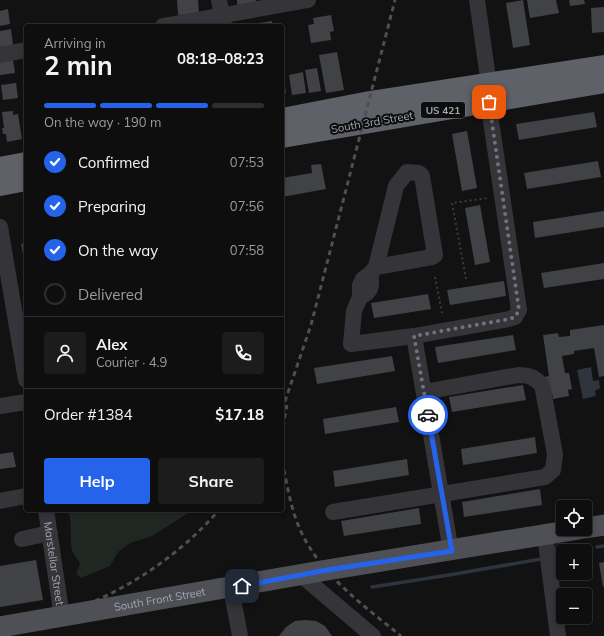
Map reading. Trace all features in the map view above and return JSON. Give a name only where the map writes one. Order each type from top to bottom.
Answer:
[{"type":"highway","name":"South 3rd Street","points":[[284,137],[489,94],[604,66]]},
{"type":"highway","name":"South 3rd Street","points":[[284,119],[370,102],[489,94],[604,82]]},
{"type":"highway","points":[[0,168],[24,163]]},
{"type":"highway","points":[[0,185],[24,180]]},
{"type":"main road","points":[[592,527],[604,525]]},
{"type":"main road","name":"South Front Street","points":[[0,627],[556,533]]},
{"type":"street","points":[[219,0],[223,21]]},
{"type":"street","points":[[187,24],[223,21],[308,0]]},
{"type":"street","points":[[373,271],[432,258],[435,255],[422,176],[419,173],[407,172],[396,186],[373,271],[373,283],[370,290],[360,297],[354,311],[351,344],[414,336],[509,319],[515,317],[519,310],[477,0]]},
{"type":"street","points":[[0,55],[24,50]]},
{"type":"street","points":[[0,227],[6,294],[24,371]]},
{"type":"street","points":[[414,336],[452,551]]},
{"type":"street","points":[[334,512],[545,477],[553,470],[555,454],[542,385],[530,376],[518,375],[424,392]]},
{"type":"street","points":[[0,406],[24,402]]},
{"type":"street","points":[[0,501],[24,496]]},
{"type":"street","name":"Marstellar Street","points":[[46,512],[62,616]]},
{"type":"street","points":[[22,539],[50,534]]},
{"type":"street","points":[[545,535],[558,636]]},
{"type":"street","points":[[301,575],[373,636]]},
{"type":"street","points":[[231,588],[240,636]]},
{"type":"path","points":[[466,279],[452,203],[492,198]]},
{"type":"path","points":[[436,277],[442,313]]},
{"type":"shaded area","points":[[591,367],[593,381],[599,380],[600,388],[595,391],[596,396],[583,399],[577,370]]},
{"type":"shaded area","points":[[68,512],[190,512],[152,536],[130,543],[118,552],[110,566],[81,578],[76,574],[80,564],[72,551]]},
{"type":"building","points":[[177,0],[198,0],[199,13],[178,15]]},
{"type":"building","points":[[237,0],[256,0],[256,3],[237,5]]},
{"type":"building","points":[[523,0],[530,45],[513,48],[506,3]]},
{"type":"building","points":[[527,0],[556,0],[559,13],[530,18]]},
{"type":"building","points":[[569,0],[584,0],[585,4],[570,6]]},
{"type":"building","points":[[604,7],[604,32],[592,33],[591,8]]},
{"type":"building","points":[[8,9],[10,24],[0,26],[0,11]]},
{"type":"building","points":[[331,15],[334,31],[330,32],[331,40],[311,43],[308,25],[314,24],[313,18]]},
{"type":"building","points":[[272,21],[273,24],[252,24]]},
{"type":"building","points":[[11,29],[13,45],[0,47],[0,31]]},
{"type":"building","points":[[337,52],[344,90],[326,93],[319,55]]},
{"type":"building","points":[[13,60],[15,73],[0,75],[0,62]]},
{"type":"building","points":[[317,68],[321,91],[309,93],[305,70]]},
{"type":"building","points":[[303,72],[306,93],[292,95],[289,75]]},
{"type":"building","points":[[284,81],[286,93],[284,94]]},
{"type":"building","points":[[16,83],[18,98],[3,100],[1,85]]},
{"type":"building","points":[[13,111],[13,115],[18,114],[22,139],[7,142],[6,134],[3,134],[2,128],[4,128],[2,112]]},
{"type":"building","points":[[594,112],[597,127],[519,140],[516,124]]},
{"type":"building","points":[[467,131],[477,188],[462,191],[452,134]]},
{"type":"building","points":[[598,161],[601,177],[527,189],[524,173]]},
{"type":"building","points":[[321,164],[326,189],[284,197],[284,178],[312,173],[311,165]]},
{"type":"building","points":[[480,205],[490,262],[475,265],[465,208]]},
{"type":"building","points":[[604,211],[604,227],[535,238],[533,222]]},
{"type":"building","points":[[24,243],[24,258],[21,244]]},
{"type":"building","points":[[604,263],[604,279],[544,288],[541,273]]},
{"type":"building","points":[[504,281],[506,296],[450,305],[447,290]]},
{"type":"building","points":[[428,294],[431,309],[374,318],[371,303]]},
{"type":"building","points":[[604,325],[604,376],[599,377],[594,348],[574,351],[574,354],[562,356],[565,373],[569,373],[572,389],[568,390],[569,396],[553,399],[552,393],[548,394],[545,377],[549,376],[543,335],[558,333],[559,337],[570,336],[570,330]]},
{"type":"building","points":[[513,335],[516,350],[438,363],[435,347]]},
{"type":"building","points":[[392,356],[395,371],[317,384],[314,368]]},
{"type":"building","points":[[523,385],[526,400],[452,412],[449,397]]},
{"type":"building","points":[[396,407],[399,422],[325,434],[323,419]]},
{"type":"building","points":[[535,437],[537,453],[463,465],[461,449]]},
{"type":"building","points":[[13,452],[16,467],[0,469],[0,454]]},
{"type":"building","points":[[407,459],[409,475],[335,487],[333,471]]},
{"type":"building","points":[[540,489],[542,505],[464,517],[462,502]]},
{"type":"building","points":[[419,508],[421,524],[344,536],[341,521]]},
{"type":"building","points":[[36,560],[43,600],[0,607],[0,566]]},
{"type":"building","points":[[604,562],[604,586],[603,587],[599,563]]},
{"type":"building","points":[[295,621],[316,621],[325,626],[332,636],[279,636],[286,627]]},
{"type":"waterway","points":[[597,547],[604,546]]},
{"type":"waterway","points":[[372,587],[541,559]]},
{"type":"railway","points":[[284,404],[311,325],[395,0]]},
{"type":"railway","points":[[284,421],[287,405]]},
{"type":"railway","points":[[284,470],[291,503],[299,527],[307,544],[330,574],[343,587],[401,636]]},
{"type":"railway","points":[[0,627],[45,619],[94,602],[117,590],[140,577],[183,546],[202,529],[217,512]]},
{"type":"way so far","points":[[428,415],[414,336],[509,319],[515,317],[519,310],[489,102]]},
{"type":"route","points":[[242,586],[327,570],[452,551],[428,415]]}]
